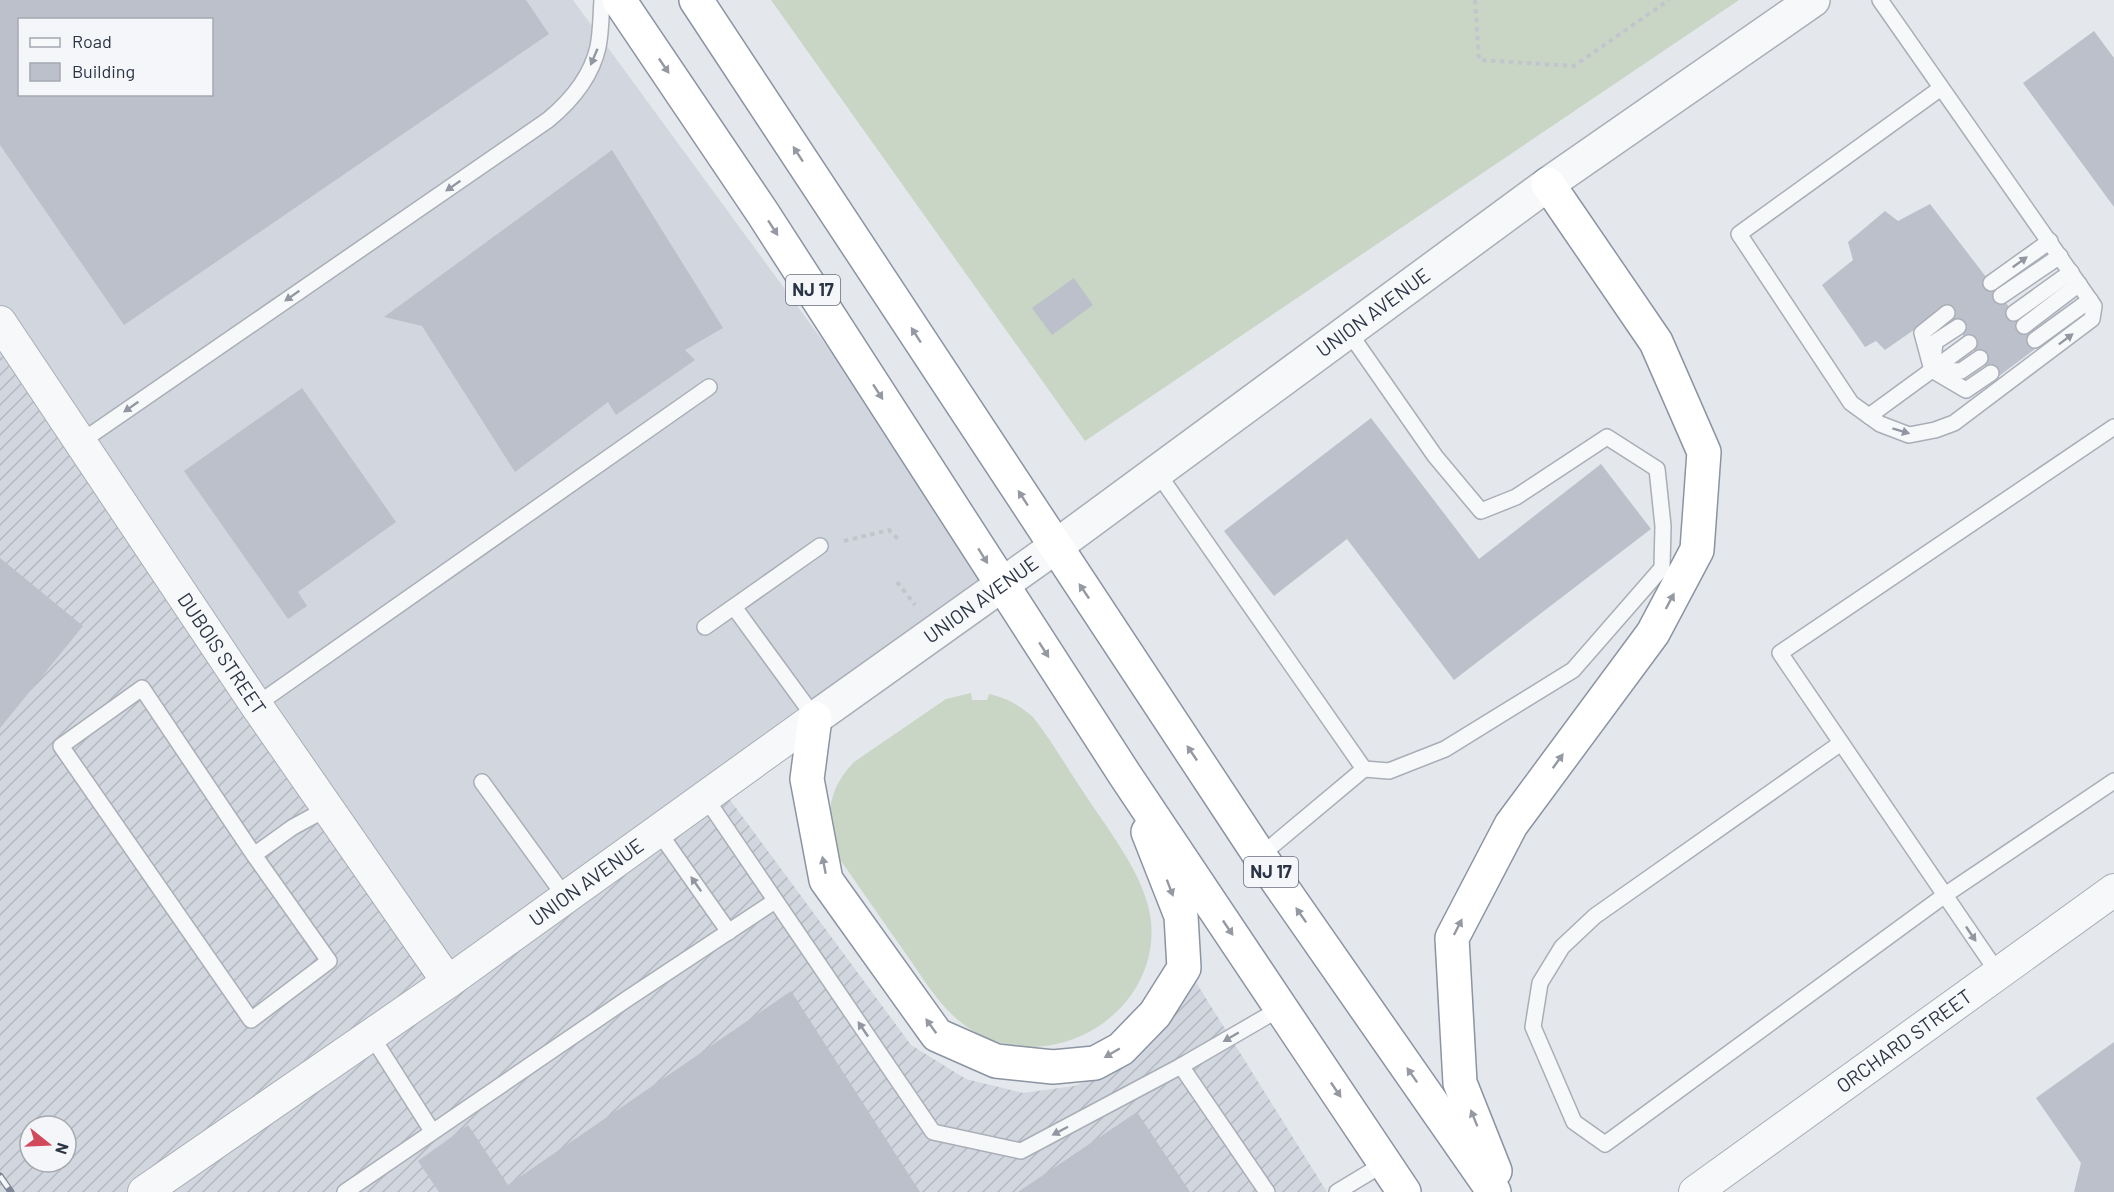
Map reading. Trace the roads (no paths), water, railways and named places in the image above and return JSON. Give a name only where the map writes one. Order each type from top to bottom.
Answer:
[{"type":"highway","name":"NJ 17","points":[[620,0],[762,212],[1125,775],[1404,1192]]},
{"type":"highway","name":"NJ 17","points":[[696,0],[1260,856],[1494,1192]]},
{"type":"highway","points":[[1503,1192],[1460,1083],[1452,938],[1511,825],[1653,633],[1697,550],[1704,452],[1656,342],[1548,184]]},
{"type":"highway","points":[[815,718],[807,779],[826,879],[937,1035],[996,1061],[1053,1067],[1095,1063],[1121,1048],[1155,1014],[1184,968],[1181,916],[1125,775]]},
{"type":"street","name":"UNION AVENUE","points":[[144,1192],[566,898],[1055,547],[1548,184],[1813,0]]},
{"type":"street","name":"DUBOIS STREET","points":[[0,322],[82,441],[256,705],[448,982]]},
{"type":"street","name":"ORCHARD STREET","points":[[1695,1192],[2114,891]]},
{"type":"lane","points":[[82,441],[548,120],[567,104],[583,84],[598,48],[602,0]]},
{"type":"lane","points":[[1880,0],[2035,218],[2094,306],[2092,319],[1954,423],[1935,430],[1909,435],[1880,424],[1851,403],[1739,234],[1941,88]]},
{"type":"lane","points":[[1991,283],[2050,241]]},
{"type":"lane","points":[[2001,296],[2060,256]]},
{"type":"lane","points":[[2014,313],[2075,278]]},
{"type":"lane","points":[[2024,326],[2075,278]]},
{"type":"lane","points":[[2035,340],[2090,300]]},
{"type":"lane","points":[[1947,313],[1922,333],[1932,370],[1966,390],[1991,373]]},
{"type":"lane","points":[[1932,370],[1935,342],[1958,327]]},
{"type":"lane","points":[[1260,856],[1364,769],[1389,771],[1445,749],[1573,670],[1662,568],[1663,526],[1657,470],[1607,436],[1516,497],[1481,511],[1435,456],[1348,332]]},
{"type":"lane","points":[[1869,416],[1970,343]]},
{"type":"lane","points":[[1932,370],[1961,371],[1980,358]]},
{"type":"lane","points":[[256,705],[709,387]]},
{"type":"lane","points":[[1998,974],[1780,653],[2114,428]]},
{"type":"lane","points":[[1157,472],[1364,769]]},
{"type":"lane","points":[[705,627],[820,546]]},
{"type":"lane","points":[[734,607],[815,718]]},
{"type":"lane","points":[[142,688],[255,855],[329,961],[250,1020],[62,746],[142,688]]},
{"type":"lane","points":[[1841,743],[1595,916],[1562,947],[1540,983],[1533,1027],[1574,1122],[1605,1144],[1945,895],[2114,781]]},
{"type":"lane","points":[[482,782],[566,898]]},
{"type":"lane","points":[[705,797],[933,1132],[1021,1151],[1181,1066],[1281,1008]]},
{"type":"lane","points":[[255,855],[293,827],[328,808]]},
{"type":"lane","points":[[658,831],[729,932]]},
{"type":"lane","points":[[345,1192],[775,901]]},
{"type":"lane","points":[[371,1035],[432,1131]]},
{"type":"lane","points":[[1181,1066],[1268,1192]]},
{"type":"lane","points":[[1337,1192],[1385,1163]]},
{"type":"railway","points":[[0,1176],[11,1192]]}]
